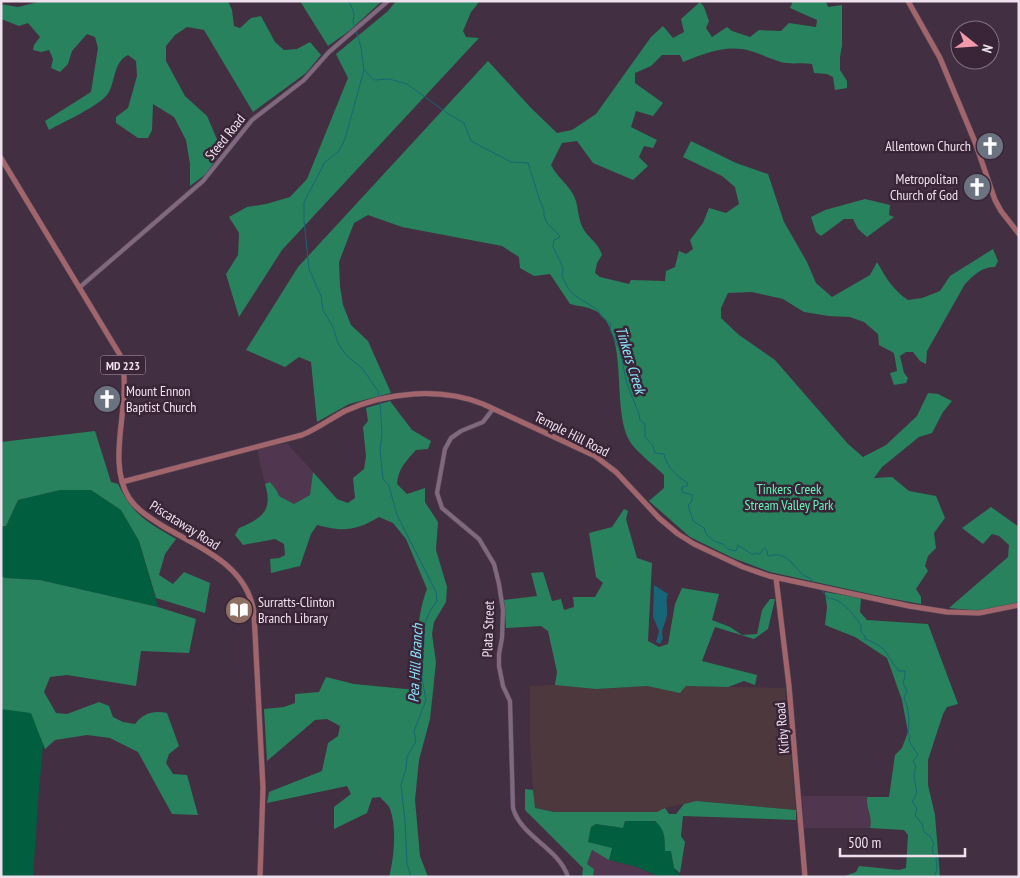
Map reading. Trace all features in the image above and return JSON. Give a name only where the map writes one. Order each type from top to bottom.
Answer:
[{"type":"main road","points":[[908,1],[940,58],[978,149],[995,200],[1019,234]]},
{"type":"main road","name":"Piscataway Road","points":[[1,158],[116,345],[124,367],[125,383],[119,459],[122,482],[129,497],[142,511],[226,564],[240,577],[250,596],[254,612],[264,788],[260,877]]},
{"type":"main road","name":"Temple Hill Road","points":[[122,482],[302,435],[356,407],[396,396],[446,395],[470,399],[602,460],[616,472],[667,526],[687,540],[755,572],[909,606],[947,612],[979,613],[1019,605]]},
{"type":"main road","name":"Kirby Road","points":[[776,578],[791,711],[805,877]]},
{"type":"street","name":"Steed Road","points":[[80,287],[203,181],[252,120],[298,86],[329,52],[388,1]]},
{"type":"street","name":"Plata Street","points":[[493,409],[483,422],[461,431],[451,438],[445,449],[437,493],[442,508],[479,539],[494,564],[503,610],[499,666],[501,678],[510,701],[513,808],[519,821],[562,865],[568,877]]},
{"type":"shaded area","points":[[287,443],[313,472],[310,495],[294,504],[279,496],[270,482],[265,484],[257,450]]},
{"type":"shaded area","points":[[555,685],[596,689],[647,686],[680,692],[686,686],[785,688],[796,810],[696,801],[665,808],[657,812],[554,812],[534,808],[530,741],[530,686]]},
{"type":"shaded area","points":[[802,796],[866,796],[872,820],[870,828],[804,828]]},
{"type":"shaded area","points":[[592,850],[609,860],[637,867],[660,877],[593,877],[594,869],[587,864]]},
{"type":"green space","points":[[42,1],[228,1],[232,10],[234,26],[240,28],[251,18],[261,16],[275,42],[284,50],[297,49],[310,42],[321,55],[306,73],[253,112],[204,30],[187,27],[175,35],[166,46],[166,61],[185,96],[207,116],[222,151],[206,174],[190,186],[190,164],[186,140],[174,117],[153,104],[152,130],[148,138],[138,138],[116,123],[116,117],[128,108],[137,76],[136,61],[128,55],[123,58],[117,67],[109,92],[105,97],[91,108],[49,130],[45,121],[91,92],[98,48],[95,37],[87,34],[72,51],[68,64],[60,72],[51,68],[53,59],[49,50],[41,52],[33,50],[40,37],[28,23],[19,26],[1,19],[1,4],[18,7]]},
{"type":"green space","points":[[300,1],[382,1],[349,31],[328,46]]},
{"type":"green space","points":[[396,1],[480,1],[471,12],[463,31],[466,37],[479,38],[282,250],[239,317],[226,274],[238,255],[239,233],[229,217],[247,207],[290,197],[307,179],[348,78],[336,54],[388,11]]},
{"type":"green space","name":"Tinkers Creek Stream Valley Park","points":[[793,1],[826,1],[828,7],[842,5],[840,70],[847,81],[847,88],[835,90],[833,77],[827,74],[814,73],[812,64],[785,63],[742,49],[725,49],[683,62],[680,55],[662,55],[651,66],[635,73],[635,83],[663,103],[653,116],[636,111],[631,127],[657,140],[653,148],[644,146],[639,157],[648,166],[633,180],[593,163],[577,141],[562,143],[551,165],[572,192],[576,200],[582,226],[601,251],[602,255],[597,263],[595,273],[600,277],[629,284],[631,280],[665,281],[666,271],[675,267],[679,251],[686,254],[693,249],[690,240],[703,223],[709,208],[726,213],[739,204],[735,187],[722,176],[683,157],[691,141],[736,163],[768,174],[784,222],[807,262],[816,283],[832,297],[870,275],[877,262],[890,283],[908,300],[922,298],[940,291],[950,276],[993,249],[998,261],[995,267],[982,270],[965,284],[927,351],[926,364],[920,361],[913,352],[906,352],[900,356],[904,373],[908,378],[906,383],[894,385],[890,373],[897,371],[894,353],[879,345],[878,334],[864,322],[850,317],[804,312],[783,299],[752,292],[728,293],[721,308],[721,318],[739,335],[775,360],[848,444],[863,457],[886,445],[917,416],[928,393],[938,394],[952,401],[943,412],[932,433],[919,437],[882,467],[874,478],[892,477],[909,491],[936,496],[945,518],[934,533],[936,548],[928,556],[925,566],[928,571],[916,589],[921,597],[921,604],[770,572],[733,558],[690,537],[649,501],[664,488],[664,475],[629,440],[621,408],[617,352],[613,336],[606,321],[596,311],[570,304],[550,274],[534,276],[520,268],[519,257],[502,246],[402,227],[368,215],[354,223],[339,262],[343,305],[351,325],[368,341],[391,393],[349,404],[317,422],[311,362],[299,357],[285,367],[246,350],[298,267],[488,61],[557,133],[572,130],[596,114],[651,37],[663,26],[673,38],[684,32],[681,19],[700,2],[709,21],[706,28],[712,37],[727,27],[732,31],[750,37],[759,30],[781,31],[789,23],[816,27],[817,20],[790,8]]},
{"type":"green space","points":[[865,199],[890,205],[889,215],[894,217],[867,237],[858,229],[853,219],[844,219],[821,236],[816,232],[811,217],[825,210]]},
{"type":"green space","points":[[390,401],[412,430],[431,441],[428,449],[416,450],[406,462],[399,474],[397,484],[407,494],[425,488],[425,502],[438,522],[436,550],[447,587],[446,602],[434,622],[432,634],[436,662],[430,719],[419,760],[415,800],[420,856],[428,877],[389,877],[393,852],[394,825],[389,807],[380,797],[372,798],[367,813],[334,829],[334,807],[351,794],[347,786],[267,803],[269,792],[322,771],[328,743],[338,736],[340,726],[327,719],[315,720],[267,761],[264,709],[284,707],[295,703],[295,694],[319,692],[326,677],[354,684],[416,690],[420,613],[427,589],[406,539],[393,523],[379,517],[356,528],[349,529],[335,529],[317,525],[311,534],[300,566],[271,573],[270,559],[285,555],[284,544],[275,539],[243,545],[235,535],[239,528],[254,521],[264,512],[268,500],[265,484],[270,482],[279,496],[294,504],[310,495],[313,472],[337,499],[348,503],[355,498],[353,478],[364,469],[366,456],[363,427],[368,421],[366,408]]},
{"type":"green space","points":[[95,431],[111,482],[118,484],[135,511],[176,539],[165,554],[159,575],[173,584],[184,572],[210,583],[205,613],[156,598],[139,541],[121,510],[91,490],[60,490],[18,500],[6,526],[1,526],[1,442]]},
{"type":"green space","points":[[60,490],[91,490],[121,510],[139,541],[158,607],[40,580],[4,578],[1,576],[1,526],[6,526],[18,500]]},
{"type":"green space","points":[[991,507],[1019,527],[1019,602],[986,610],[949,608],[1008,557],[1009,545],[999,536],[992,534],[983,544],[962,528]]},
{"type":"green space","points":[[624,509],[628,511],[626,519],[637,558],[652,563],[648,641],[659,647],[668,644],[675,604],[682,588],[719,594],[712,620],[730,627],[742,635],[757,634],[762,610],[770,599],[775,599],[768,629],[754,639],[715,627],[702,661],[757,675],[755,685],[744,681],[728,687],[686,686],[680,693],[647,686],[596,689],[555,685],[557,672],[548,631],[541,626],[506,628],[504,600],[537,596],[531,573],[543,572],[552,601],[561,599],[564,610],[574,607],[573,597],[595,597],[603,583],[596,577],[589,533],[612,527]]},
{"type":"green space","points":[[1,576],[5,578],[40,580],[158,607],[196,619],[189,653],[141,651],[136,686],[67,675],[50,677],[44,692],[56,713],[67,714],[99,702],[109,706],[113,717],[123,722],[135,724],[149,713],[167,713],[179,746],[169,754],[166,763],[173,774],[187,775],[198,815],[172,814],[138,752],[110,738],[87,735],[55,740],[45,749],[31,713],[1,709]]},
{"type":"green space","points":[[825,592],[861,598],[860,612],[867,620],[928,624],[958,704],[947,707],[943,714],[928,760],[928,785],[935,815],[940,877],[842,877],[856,872],[859,866],[899,870],[906,868],[908,835],[904,830],[870,828],[871,820],[867,806],[867,797],[889,797],[895,755],[902,748],[908,732],[902,700],[887,658],[855,637],[825,625],[827,607]]},
{"type":"green space","points":[[1,703],[47,707],[33,877],[1,877]]},
{"type":"green space","points":[[525,789],[533,790],[535,808],[554,812],[657,812],[665,808],[669,814],[676,814],[684,804],[696,801],[796,810],[796,820],[683,816],[681,836],[685,842],[680,873],[674,868],[671,851],[665,851],[664,834],[655,821],[625,821],[623,828],[596,824],[591,827],[588,842],[612,848],[609,860],[592,850],[587,864],[594,869],[593,877],[582,877],[583,868],[525,810]]},
{"type":"green space","points":[[646,820],[657,823],[663,829],[665,850],[671,851],[674,868],[681,877],[660,877],[637,867],[609,860],[611,848],[588,842],[591,827],[596,824],[623,828],[625,821]]},
{"type":"water","points":[[654,585],[668,594],[667,614],[662,632],[663,638],[660,644],[656,642],[659,631],[653,617]]},
{"type":"waterway","name":"Tinkers Creek","points":[[349,1],[354,13],[353,23],[355,27]]},
{"type":"waterway","name":"Tinkers Creek","points":[[356,31],[361,47],[364,70],[374,80],[389,79],[407,84],[464,123],[471,141],[511,162],[528,163],[547,223],[560,236],[554,240],[553,247],[563,269],[562,276],[574,295],[598,310],[601,316],[611,324],[610,329],[620,351],[627,384],[640,420],[645,424],[645,437],[653,446],[655,453],[664,454],[667,463],[673,471],[688,483],[687,486],[682,487],[682,492],[692,495],[692,501],[688,505],[693,521],[704,528],[706,534],[714,541],[723,544],[728,549],[736,551],[738,545],[753,555],[754,553],[760,554],[765,548],[768,556],[779,555],[788,559],[815,584]]},
{"type":"waterway","name":"Pea Hill Branch","points":[[364,70],[345,139],[339,151],[325,162],[304,202],[304,220],[309,269],[321,296],[323,310],[333,327],[338,343],[346,355],[362,368],[378,391],[379,398]]},
{"type":"waterway","name":"Pea Hill Branch","points":[[380,402],[382,433],[380,450],[383,479],[389,486],[397,515],[436,592],[437,601],[425,623],[422,678],[426,700],[414,731],[416,741],[407,757],[406,769],[401,785],[407,864],[411,877]]},
{"type":"waterway","name":"Tinkers Creek","points":[[821,589],[828,598],[838,601],[850,611],[861,625],[861,632],[865,639],[884,650],[898,671],[905,671],[903,683],[907,691],[904,698],[909,715],[909,741],[918,755],[913,761],[916,767],[914,776],[916,795],[912,801],[917,808],[915,815],[922,824],[924,832],[930,836],[934,844],[932,848],[933,854],[937,856],[937,869],[934,877]]},
{"type":"place","name":"Allentown Church","points":[[990,146]]},
{"type":"place","name":"Metropolitan Church of God","points":[[977,187]]},
{"type":"place","name":"Mount Ennon Baptist Church","points":[[107,399]]},
{"type":"place","name":"Surratts-Clinton Branch Library","points":[[239,610]]}]
